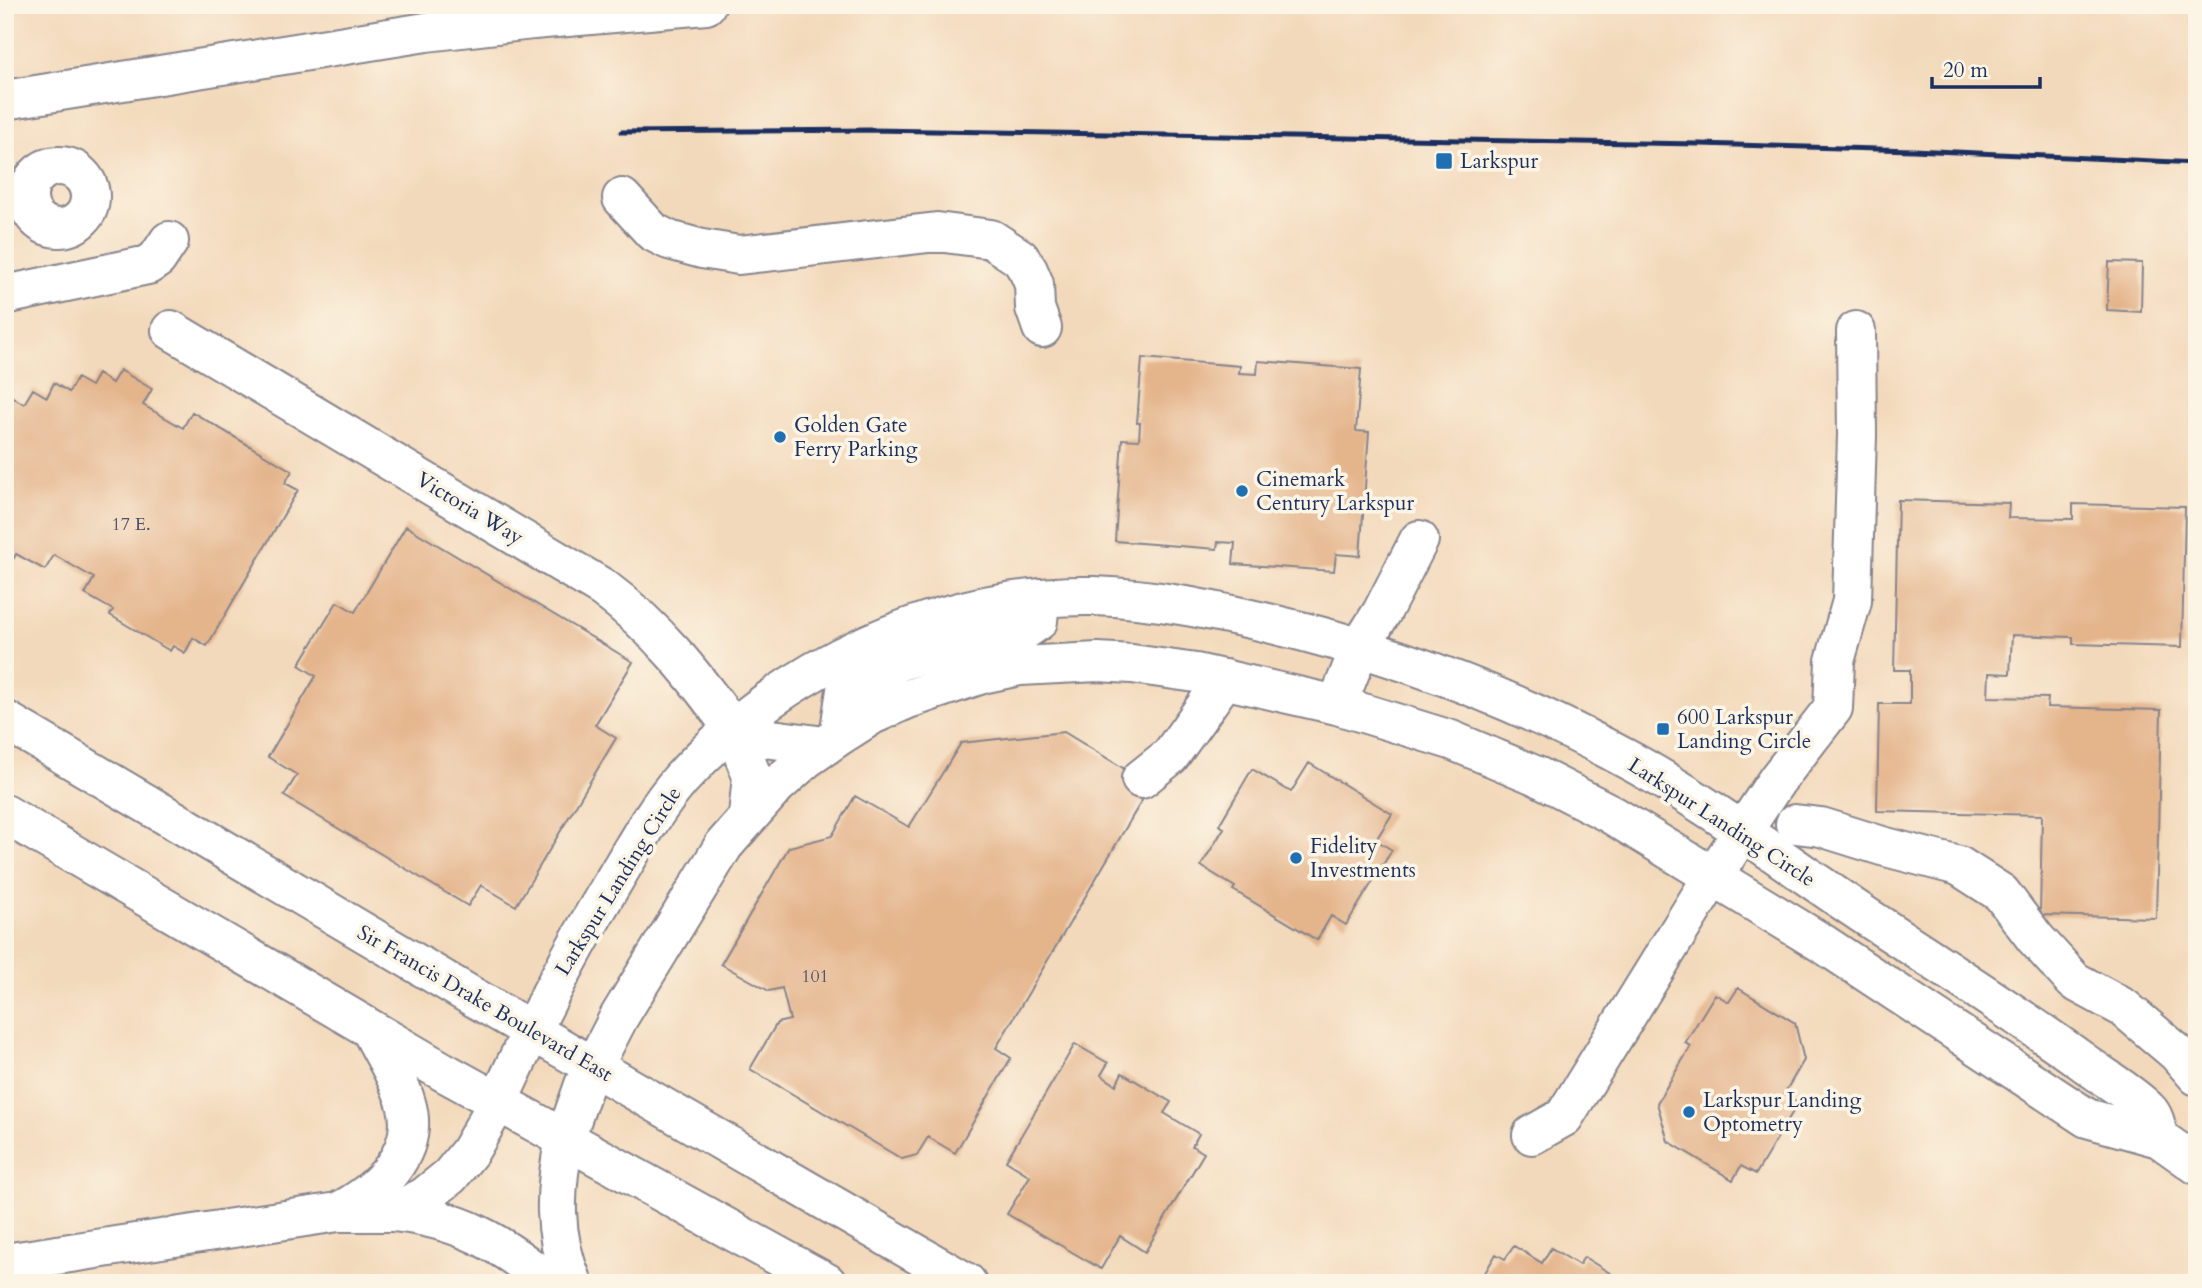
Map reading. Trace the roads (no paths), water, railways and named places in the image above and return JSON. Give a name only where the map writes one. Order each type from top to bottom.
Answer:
[{"type":"main road","points":[[5,100],[434,31],[706,5]]},
{"type":"main road","points":[[622,198],[653,232],[669,240],[738,255],[937,232],[990,239],[1020,258],[1028,270],[1034,285],[1035,308],[1042,328]]},
{"type":"main road","points":[[5,295],[148,265],[157,259],[169,241]]},
{"type":"main road","name":"Victoria Way","points":[[171,330],[603,588],[648,623],[686,667],[733,729],[752,776],[748,816]]},
{"type":"main road","points":[[1532,1135],[1564,1117],[1713,876],[1777,780],[1833,708],[1835,661],[1852,601],[1857,435],[1856,331]]},
{"type":"main road","points":[[1337,705],[1360,647],[1382,612],[1419,540]]},
{"type":"main road","name":"Larkspur Landing Circle","points":[[394,1212],[424,1197],[450,1176],[470,1151],[498,1102],[565,963],[660,805],[695,764],[733,729],[792,686],[840,659],[898,632],[935,619],[974,609],[1040,598],[1091,596],[1170,604],[1246,618],[1360,647],[1462,682],[1571,730],[1635,764],[1743,832],[2029,1024],[2152,1113],[2159,1138]]},
{"type":"main road","points":[[733,729],[772,739],[832,741],[846,690],[900,661],[978,637],[1025,631],[1038,621],[1040,598]]},
{"type":"main road","name":"Larkspur Landing Circle","points":[[573,1283],[559,1240],[555,1200],[565,1139],[575,1106],[593,1065],[701,879],[748,816],[776,786],[832,741],[872,715],[908,699],[982,674],[1020,666],[1059,663],[1132,664],[1225,679],[1337,705],[1451,740],[1527,771],[1609,813],[1825,945],[2087,1118],[2159,1138],[2197,1166]]},
{"type":"main road","points":[[1141,779],[1170,756],[1225,679]]},
{"type":"main road","name":"Sir Francis Drake Boulevard East","points":[[5,720],[967,1283]]},
{"type":"main road","points":[[5,814],[371,1030],[827,1283]]},
{"type":"main road","points":[[1795,824],[1821,827],[1959,866],[2001,893],[2035,938],[2074,981],[2124,1007],[2177,1053],[2197,1076]]},
{"type":"main road","points":[[338,1212],[363,1198],[386,1178],[401,1155],[408,1130],[407,1104],[371,1030]]},
{"type":"main road","points":[[5,1263],[338,1212],[394,1212],[424,1216],[475,1232],[504,1248],[550,1283]]},
{"type":"railway","points":[[621,132],[871,130],[1700,144],[1913,150],[2197,163]]},
{"type":"place","name":"Larkspur","points":[[1444,161]]},
{"type":"place","name":"Golden Gate Ferry Parking","points":[[780,437]]},
{"type":"place","name":"Cinemark Century Larkspur","points":[[1242,491]]},
{"type":"place","name":"600 Larkspur Landing Circle","points":[[1663,729]]},
{"type":"place","name":"Fidelity Investments","points":[[1296,858]]},
{"type":"place","name":"Larkspur Landing Optometry","points":[[1689,1112]]}]
